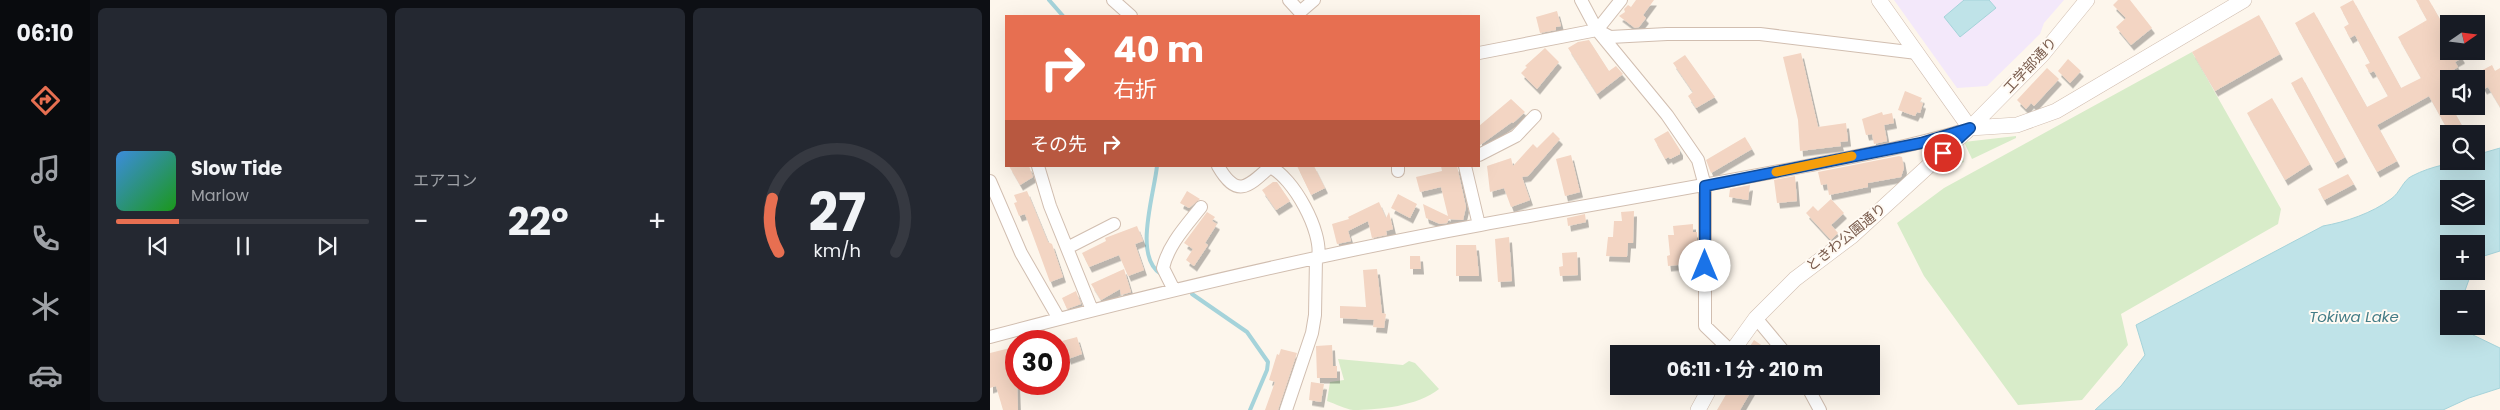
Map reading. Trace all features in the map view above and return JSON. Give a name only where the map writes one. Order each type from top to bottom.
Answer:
[{"type":"street","points":[[1114,0],[1130,15]]},
{"type":"street","points":[[1289,0],[1300,12],[1314,0]]},
{"type":"street","points":[[1581,0],[1597,30],[1667,115],[1698,160],[1705,186],[1705,326],[1723,345]]},
{"type":"street","points":[[1597,30],[1621,0]]},
{"type":"street","points":[[1879,0],[1970,128]]},
{"type":"street","name":"工学部通り","points":[[1970,128],[2042,55],[2087,0]]},
{"type":"street","points":[[990,337],[1092,310],[1317,257],[1479,225],[1705,186],[1921,143],[1970,128],[2017,125],[2056,112],[2244,0]]},
{"type":"street","points":[[1480,53],[1597,30],[1610,37],[1676,34],[1760,34],[1917,53]]},
{"type":"street","points":[[1480,154],[1516,136],[1535,116]]},
{"type":"street","name":"ときわ公園通り","points":[[1735,345],[1756,318],[1795,279],[1852,236],[1970,128]]},
{"type":"street","points":[[1219,167],[1227,182],[1237,188],[1247,186],[1271,167],[1286,178],[1305,208],[1320,251],[1317,257],[1315,316],[1312,333],[1286,410]]},
{"type":"street","points":[[1465,167],[1479,225]]},
{"type":"street","points":[[1042,168],[1050,206],[1092,310]]},
{"type":"street","points":[[990,181],[1021,253],[1059,319]]},
{"type":"street","points":[[1174,290],[1162,268],[1164,260],[1179,234],[1201,207]]},
{"type":"street","points":[[1067,248],[1114,224]]},
{"type":"street","points":[[1756,318],[1778,345]]},
{"type":"street","points":[[1698,410],[1707,395]]},
{"type":"street","points":[[1812,395],[1820,410]]},
{"type":"shaded area","points":[[1894,0],[2064,0],[2044,23],[2040,34],[1987,86],[1957,88]]},
{"type":"green space","points":[[2192,52],[2281,209],[2278,224],[2121,314],[2128,345],[2082,400],[2018,405],[1924,276],[1897,223],[1944,188]]},
{"type":"green space","points":[[2016,136],[2016,138],[1972,159],[1964,142]]},
{"type":"green space","points":[[1959,148],[1964,162],[1939,170],[1937,167]]},
{"type":"green space","points":[[1338,359],[1403,365],[1409,361],[1415,363],[1439,389],[1430,395],[1398,406],[1363,410],[1347,409],[1327,401],[1330,382],[1344,380]]},
{"type":"water","points":[[1964,0],[1989,0],[1996,8],[1960,37],[1944,17]]},
{"type":"water","name":"Tokiwa Lake","points":[[2500,148],[2500,251],[2485,256],[2485,235],[2440,235],[2440,280],[2469,280],[2465,290],[2440,290],[2440,335],[2473,335],[2500,348],[2500,388],[2469,398],[2443,410],[2095,410],[2121,386],[2145,355],[2136,325],[2323,226],[2341,222],[2376,209],[2394,196],[2406,180],[2427,169],[2440,166],[2440,170],[2485,170],[2485,152]]},
{"type":"building","points":[[1636,0],[1654,0],[1643,15],[1646,18],[1639,27],[1635,28],[1619,16],[1625,12],[1624,9],[1628,5],[1631,7]]},
{"type":"building","points":[[2118,0],[2130,0],[2152,28],[2131,45],[2116,27],[2126,18],[2113,5]]},
{"type":"building","points":[[2353,0],[2401,88],[2421,78],[2398,37],[2427,20],[2416,0],[2429,0],[2440,19],[2440,60],[2458,60],[2455,62],[2458,67],[2454,70],[2440,70],[2440,115],[2456,115],[2462,125],[2445,125],[2429,96],[2377,125],[2397,161],[2377,172],[2295,23],[2314,12],[2367,107],[2388,96],[2374,71],[2370,73],[2365,65],[2370,63],[2355,35],[2350,38],[2344,27],[2349,24],[2340,7]]},
{"type":"building","points":[[1557,11],[1561,26],[1556,27],[1556,30],[1540,33],[1536,17]]},
{"type":"building","points":[[2259,15],[2280,54],[2215,91],[2192,52]]},
{"type":"building","points":[[1589,40],[1609,71],[1616,66],[1623,74],[1597,94],[1568,48],[1578,42]]},
{"type":"building","points":[[1545,48],[1559,62],[1537,89],[1521,73],[1527,67],[1525,66]]},
{"type":"building","points":[[1801,53],[1818,127],[1846,123],[1848,141],[1840,142],[1841,146],[1800,151],[1798,120],[1783,57]]},
{"type":"building","points":[[1685,55],[1715,97],[1696,108],[1688,96],[1693,92],[1673,63]]},
{"type":"building","points":[[2068,59],[2081,71],[2070,83],[2058,71]]},
{"type":"building","points":[[2492,65],[2495,71],[2500,68],[2500,107],[2488,87],[2485,88],[2485,70],[2483,70]]},
{"type":"building","points":[[2047,68],[2059,79],[2034,106],[2031,103],[2026,109],[2017,100]]},
{"type":"building","points":[[2302,77],[2345,157],[2335,163],[2291,83]]},
{"type":"building","points":[[1905,91],[1922,98],[1920,102],[1923,103],[1920,113],[1917,112],[1915,116],[1898,110]]},
{"type":"building","points":[[2272,98],[2310,164],[2285,180],[2247,113]]},
{"type":"building","points":[[1511,99],[1525,112],[1513,123],[1480,145],[1480,125]]},
{"type":"building","points":[[1882,112],[1883,115],[1892,113],[1894,123],[1884,125],[1887,141],[1874,144],[1872,134],[1866,135],[1862,119]]},
{"type":"building","points":[[1668,131],[1680,150],[1680,154],[1670,159],[1669,157],[1665,159],[1654,139]]},
{"type":"building","points":[[1553,132],[1560,139],[1528,176],[1522,177],[1530,200],[1511,207],[1504,188],[1490,192],[1487,166],[1511,158],[1513,166],[1533,144],[1537,148]]},
{"type":"building","points":[[1745,137],[1752,149],[1711,173],[1706,160]]},
{"type":"building","points":[[1571,155],[1580,192],[1565,196],[1556,159]]},
{"type":"building","points":[[1899,156],[1902,157],[1904,168],[1901,177],[1868,183],[1868,187],[1829,195],[1827,184],[1821,185],[1818,172]]},
{"type":"building","points":[[1010,167],[1029,167],[1033,177],[1020,185]]},
{"type":"building","points":[[1297,167],[1314,167],[1325,188],[1311,195]]},
{"type":"building","points":[[1441,167],[1457,167],[1466,207],[1463,220],[1449,219],[1447,223],[1440,224],[1426,218],[1423,204],[1448,216],[1441,187],[1420,192],[1416,177],[1442,171]]},
{"type":"building","points":[[2348,174],[2354,184],[2324,200],[2318,189]]},
{"type":"building","points":[[1795,176],[1797,201],[1777,203],[1774,180]]},
{"type":"building","points":[[1273,182],[1277,182],[1290,201],[1276,210],[1262,190]]},
{"type":"building","points":[[1750,185],[1748,200],[1729,197],[1730,189]]},
{"type":"building","points":[[1027,191],[1048,242],[1052,244],[1063,277],[1050,282],[1025,214],[1019,216],[1014,203],[1017,202],[1014,195]]},
{"type":"building","points":[[1187,191],[1200,199],[1189,208],[1180,203]]},
{"type":"building","points":[[1398,194],[1417,204],[1410,218],[1391,208]]},
{"type":"building","points":[[1831,199],[1844,213],[1831,225],[1838,233],[1831,240],[1806,213],[1813,206],[1818,211]]},
{"type":"building","points":[[1379,202],[1386,218],[1389,212],[1393,229],[1386,231],[1387,235],[1372,238],[1368,221],[1348,231],[1351,241],[1337,244],[1332,224],[1349,219],[1348,217]]},
{"type":"building","points":[[1634,211],[1633,243],[1628,243],[1627,257],[1606,256],[1608,237],[1613,237],[1614,221],[1622,221],[1621,212]]},
{"type":"building","points":[[1207,212],[1215,217],[1212,221],[1217,224],[1205,243],[1208,245],[1194,266],[1186,260],[1193,249],[1184,243]]},
{"type":"building","points":[[1585,214],[1586,222],[1568,226],[1567,218]]},
{"type":"building","points":[[1693,224],[1693,232],[1697,232],[1697,246],[1685,247],[1687,264],[1668,266],[1667,256],[1670,255],[1668,235],[1674,235],[1673,226]]},
{"type":"building","points":[[1137,226],[1143,241],[1135,244],[1144,270],[1128,276],[1119,255],[1089,267],[1082,253],[1106,241],[1105,238]]},
{"type":"building","points":[[1509,237],[1512,281],[1498,282],[1495,239]]},
{"type":"building","points":[[1456,245],[1476,245],[1479,276],[1456,276]]},
{"type":"building","points":[[1577,252],[1578,275],[1560,276],[1559,267],[1563,266],[1562,253]]},
{"type":"building","points":[[1410,256],[1420,256],[1421,269],[1410,269]]},
{"type":"building","points":[[1124,269],[1131,292],[1121,295],[1120,289],[1101,300],[1091,284]]},
{"type":"building","points":[[1377,269],[1382,313],[1386,314],[1384,328],[1373,327],[1374,320],[1340,318],[1340,306],[1366,307],[1363,270]]},
{"type":"building","points":[[1076,291],[1081,304],[1067,309],[1062,298]]},
{"type":"building","points":[[1077,337],[1082,354],[1070,358],[1070,339]]},
{"type":"building","points":[[1754,340],[1761,345],[1751,345]]},
{"type":"building","points":[[1332,345],[1333,366],[1337,366],[1337,378],[1317,378],[1316,346]]},
{"type":"building","points":[[1005,349],[1005,395],[1017,395],[1018,410],[1003,410],[996,386],[990,388],[990,353]]},
{"type":"building","points":[[1281,349],[1297,353],[1278,410],[1265,410],[1275,382],[1269,380],[1277,354],[1279,355]]},
{"type":"building","points":[[1311,382],[1324,384],[1321,402],[1309,400]]},
{"type":"building","points":[[1726,395],[1749,395],[1740,410],[1717,410]]},
{"type":"waterway","points":[[1049,0],[1062,15]]},
{"type":"waterway","points":[[1157,167],[1147,224],[1147,240],[1148,254],[1153,266],[1161,274]]},
{"type":"waterway","points":[[1192,294],[1247,332],[1268,362],[1267,370],[1250,410]]},
{"type":"slow traffic","points":[[1776,172],[1852,156]]},
{"type":"route","points":[[1705,266],[1705,186],[1921,143],[1970,128],[1943,153]]}]
